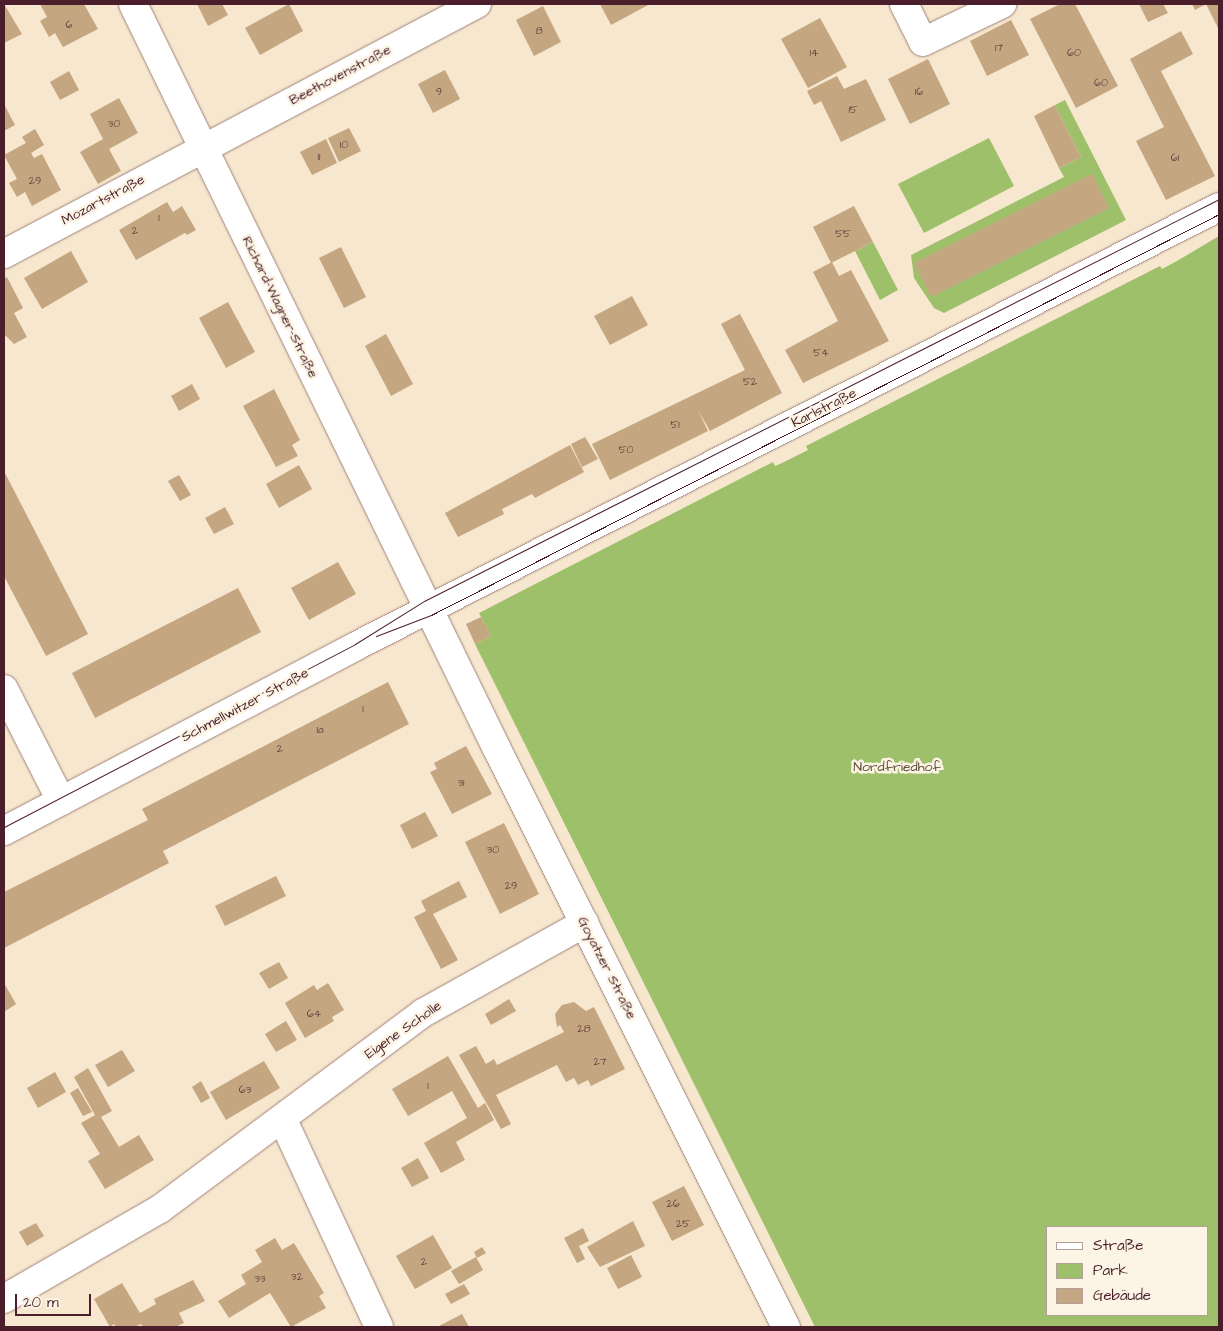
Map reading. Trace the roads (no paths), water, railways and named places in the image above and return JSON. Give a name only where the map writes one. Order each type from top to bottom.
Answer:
[{"type":"street","name":"Richard-Wagner-Straße","points":[[133,4],[428,610]]},
{"type":"street","name":"Beethovenstraße","points":[[203,147],[477,4]]},
{"type":"street","points":[[904,4],[923,42],[1002,4]]},
{"type":"street","name":"Mozartstraße","points":[[4,254],[203,147]]},
{"type":"street","name":"Karlstraße","points":[[428,610],[1219,207]]},
{"type":"street","name":"Schmellwitzer Straße","points":[[4,831],[428,610]]},
{"type":"street","name":"Goyatzer Straße","points":[[428,610],[786,1327]]},
{"type":"street","points":[[4,689],[61,801]]},
{"type":"street","name":"Eigene Scholle","points":[[4,1299],[160,1209],[283,1120],[423,1013],[584,923]]},
{"type":"street","points":[[283,1120],[379,1327]]},
{"type":"tram line","points":[[4,827],[355,644],[424,601],[1219,199]]},
{"type":"tram line","points":[[376,636],[431,615],[1219,214]]},
{"type":"park label","name":"Nordfriedhof","points":[[897,767]]}]
